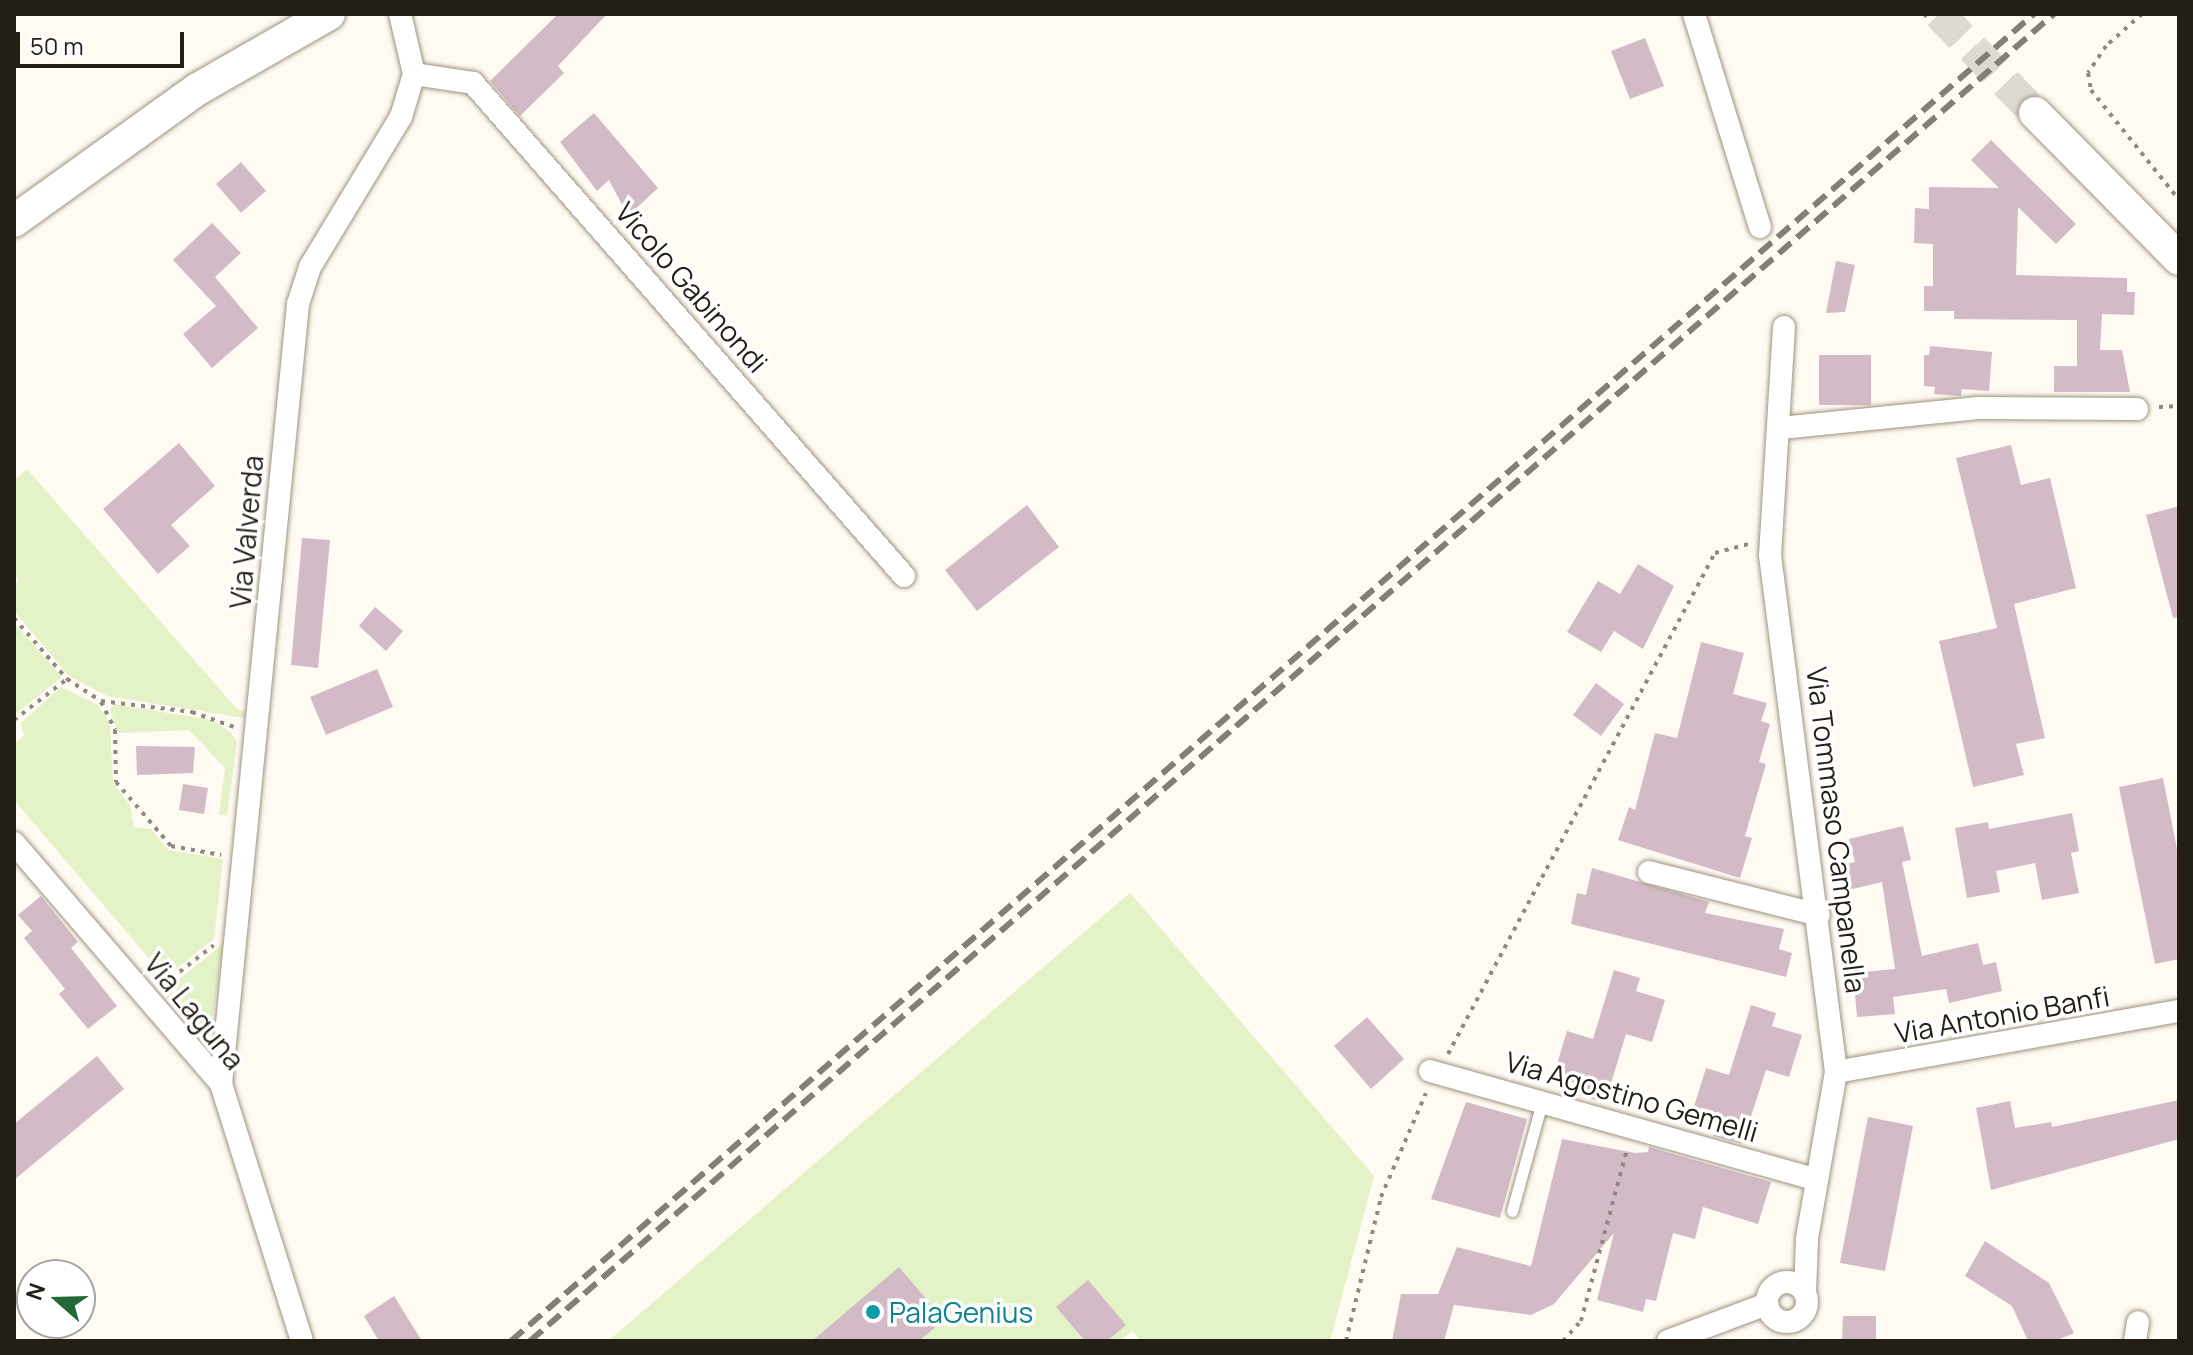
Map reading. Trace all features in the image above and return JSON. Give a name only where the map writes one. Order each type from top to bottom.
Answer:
[{"type":"main road","points":[[14,221],[198,89],[329,14]]},
{"type":"main road","points":[[2035,113],[2179,259]]},
{"type":"street","name":"Via Valverda","points":[[221,1084],[298,304],[310,267],[401,117],[414,74],[400,14]]},
{"type":"street","points":[[1694,14],[1760,227]]},
{"type":"street","name":"Vicolo Gabinondi","points":[[414,74],[473,83],[904,576]]},
{"type":"street","name":"Via Tommaso Campanella","points":[[1784,327],[1781,428],[1772,537],[1836,1072],[1807,1239],[1807,1306],[1799,1331],[1776,1319],[1767,1304],[1769,1292],[1785,1282],[1807,1239]]},
{"type":"street","points":[[1781,428],[1978,408],[2137,409]]},
{"type":"street","name":"Via Laguna","points":[[14,843],[221,1084],[302,1341]]},
{"type":"street","points":[[1649,872],[1819,915]]},
{"type":"street","name":"Via Antonio Banfi","points":[[1836,1072],[2179,1011]]},
{"type":"street","name":"Via Agostino Gemelli","points":[[1434,1072],[1817,1180]]},
{"type":"street","points":[[1785,1282],[1805,1293]]},
{"type":"street","points":[[1668,1341],[1767,1304]]},
{"type":"lane","points":[[1512,1211],[1542,1102]]},
{"type":"path","points":[[1924,14],[1930,20]]},
{"type":"path","points":[[2142,14],[2100,55],[2088,73],[2091,90],[2179,200]]},
{"type":"path","points":[[1346,1341],[1381,1197],[1404,1136],[1434,1072],[1715,553],[1772,537]]},
{"type":"path","points":[[14,618],[67,679],[101,701],[219,718],[240,731]]},
{"type":"path","points":[[14,720],[67,679]]},
{"type":"path","points":[[101,701],[113,720],[116,782],[123,791],[171,846],[227,856]]},
{"type":"path","points":[[14,728],[14,736]]},
{"type":"path","points":[[165,984],[218,941]]},
{"type":"path","points":[[1563,1341],[1581,1321],[1633,1128]]},
{"type":"green space","points":[[27,469],[238,710],[245,712],[244,718],[107,696],[69,676],[14,611],[14,585],[19,580],[14,574],[14,481]]},
{"type":"green space","points":[[14,623],[62,677],[14,715]]},
{"type":"green space","points":[[61,687],[98,705],[110,723],[113,783],[130,805],[134,827],[151,829],[168,850],[223,859],[214,939],[165,977],[14,800],[14,744],[24,736],[21,723]]},
{"type":"green space","points":[[113,704],[212,720],[229,731],[237,741],[227,816],[219,814],[225,768],[189,730],[118,733],[110,710]]},
{"type":"green space","points":[[1130,893],[1374,1176],[1330,1341],[1141,1341],[1133,1331],[1119,1341],[608,1341]]},
{"type":"green space","points":[[223,944],[213,1015],[202,1026],[192,1026],[162,993]]},
{"type":"building","points":[[558,14],[607,14],[558,66],[564,73],[520,116],[490,81]]},
{"type":"building","points":[[1645,38],[1664,86],[1630,99],[1611,51]]},
{"type":"building","points":[[594,113],[658,188],[628,216],[609,180],[597,191],[560,142]]},
{"type":"building","points":[[1991,140],[2076,224],[2056,244],[2018,207],[2016,275],[2127,278],[2127,292],[2135,292],[2134,315],[2102,314],[2100,350],[2122,350],[2130,392],[2054,392],[2054,366],[2077,366],[2077,320],[1954,319],[1954,311],[1924,311],[1924,286],[1933,286],[1933,244],[1914,243],[1915,208],[1929,209],[1929,187],[1999,188],[1971,160]]},
{"type":"building","points":[[241,162],[266,191],[241,213],[216,184]]},
{"type":"building","points":[[212,223],[241,253],[215,277],[258,328],[212,368],[183,334],[216,306],[173,260]]},
{"type":"building","points":[[1836,261],[1855,265],[1845,312],[1826,313]]},
{"type":"building","points":[[1930,346],[1992,352],[1989,391],[1962,389],[1961,396],[1934,394],[1935,387],[1924,386],[1924,355],[1929,355]]},
{"type":"building","points":[[1819,355],[1871,355],[1871,405],[1819,405]]},
{"type":"building","points":[[179,443],[215,486],[171,525],[190,546],[158,574],[103,509]]},
{"type":"building","points":[[2011,445],[2021,485],[2050,478],[2076,588],[2014,604],[2045,738],[2016,744],[2024,775],[1973,787],[1939,641],[1997,628],[1956,458]]},
{"type":"building","points":[[1027,505],[1059,547],[977,611],[945,570]]},
{"type":"building","points":[[2179,506],[2179,617],[2173,618],[2146,515]]},
{"type":"building","points":[[302,538],[330,540],[318,668],[291,665]]},
{"type":"building","points":[[1638,564],[1674,586],[1643,649],[1614,631],[1601,652],[1567,632],[1598,581],[1620,594]]},
{"type":"building","points":[[375,607],[403,631],[386,651],[359,626]]},
{"type":"building","points":[[1701,642],[1744,653],[1733,694],[1767,703],[1761,721],[1770,724],[1759,762],[1766,764],[1745,836],[1752,838],[1740,878],[1618,840],[1629,807],[1635,810],[1655,733],[1677,738]]},
{"type":"building","points":[[377,669],[393,707],[326,735],[310,697]]},
{"type":"building","points":[[1596,683],[1624,704],[1601,736],[1573,715]]},
{"type":"building","points":[[136,746],[195,747],[193,773],[137,775]]},
{"type":"building","points":[[2163,778],[2179,859],[2179,959],[2155,964],[2119,787]]},
{"type":"building","points":[[183,784],[208,788],[204,814],[179,810]]},
{"type":"building","points":[[2072,813],[2079,851],[2071,853],[2079,893],[2042,900],[2035,863],[1996,871],[2000,892],[1967,898],[1955,828],[1988,822],[1989,829]]},
{"type":"building","points":[[1903,826],[1911,860],[1902,862],[1922,956],[1978,943],[1983,965],[1996,962],[2002,991],[1949,1003],[1946,989],[1893,997],[1895,1014],[1857,1017],[1853,973],[1895,969],[1882,882],[1848,890],[1842,865],[1855,862],[1849,839]]},
{"type":"building","points":[[1592,868],[1709,902],[1705,913],[1784,929],[1779,949],[1792,953],[1786,977],[1571,924],[1577,893],[1586,895]]},
{"type":"building","points":[[41,896],[78,942],[71,948],[117,1006],[88,1029],[59,994],[65,989],[24,938],[32,931],[18,915]]},
{"type":"building","points":[[1614,970],[1640,978],[1636,991],[1665,1000],[1652,1042],[1626,1034],[1605,1103],[1576,1094],[1579,1084],[1553,1077],[1567,1031],[1593,1039]]},
{"type":"building","points":[[1751,1005],[1776,1013],[1772,1026],[1802,1035],[1789,1077],[1766,1070],[1742,1144],[1713,1136],[1718,1122],[1692,1113],[1706,1068],[1729,1075]]},
{"type":"building","points":[[1367,1017],[1404,1059],[1371,1089],[1334,1046]]},
{"type":"building","points":[[97,1056],[124,1089],[14,1180],[14,1124]]},
{"type":"building","points":[[2179,1100],[2179,1139],[1991,1190],[1976,1108],[2010,1101],[2015,1128],[2051,1122],[2052,1127]]},
{"type":"building","points":[[1466,1102],[1527,1119],[1500,1218],[1431,1199]]},
{"type":"building","points":[[1868,1117],[1913,1126],[1885,1271],[1840,1263]]},
{"type":"building","points":[[1562,1139],[1635,1153],[1648,1152],[1649,1147],[1771,1182],[1758,1224],[1703,1207],[1695,1239],[1673,1233],[1656,1301],[1646,1299],[1643,1312],[1597,1300],[1614,1233],[1554,1304],[1531,1315],[1454,1305],[1444,1341],[1392,1341],[1401,1294],[1438,1294],[1457,1247],[1531,1266]]},
{"type":"building","points":[[1985,1241],[2049,1283],[2074,1333],[2055,1341],[2028,1341],[2012,1306],[1965,1276]]},
{"type":"building","name":"PalaGenius","points":[[899,1267],[944,1320],[919,1341],[812,1341]]},
{"type":"building","points":[[1088,1280],[1126,1325],[1107,1341],[1085,1341],[1056,1307]]},
{"type":"building","points":[[394,1296],[422,1341],[379,1341],[364,1316]]},
{"type":"building","points":[[1843,1316],[1876,1316],[1876,1341],[1842,1341]]},
{"type":"tunnel","points":[[1939,14],[2035,113]]},
{"type":"railway","points":[[511,1341],[2034,14]]},
{"type":"railway","points":[[530,1341],[2054,14]]},
{"type":"place","name":"PalaGenius","points":[[873,1312]]}]
